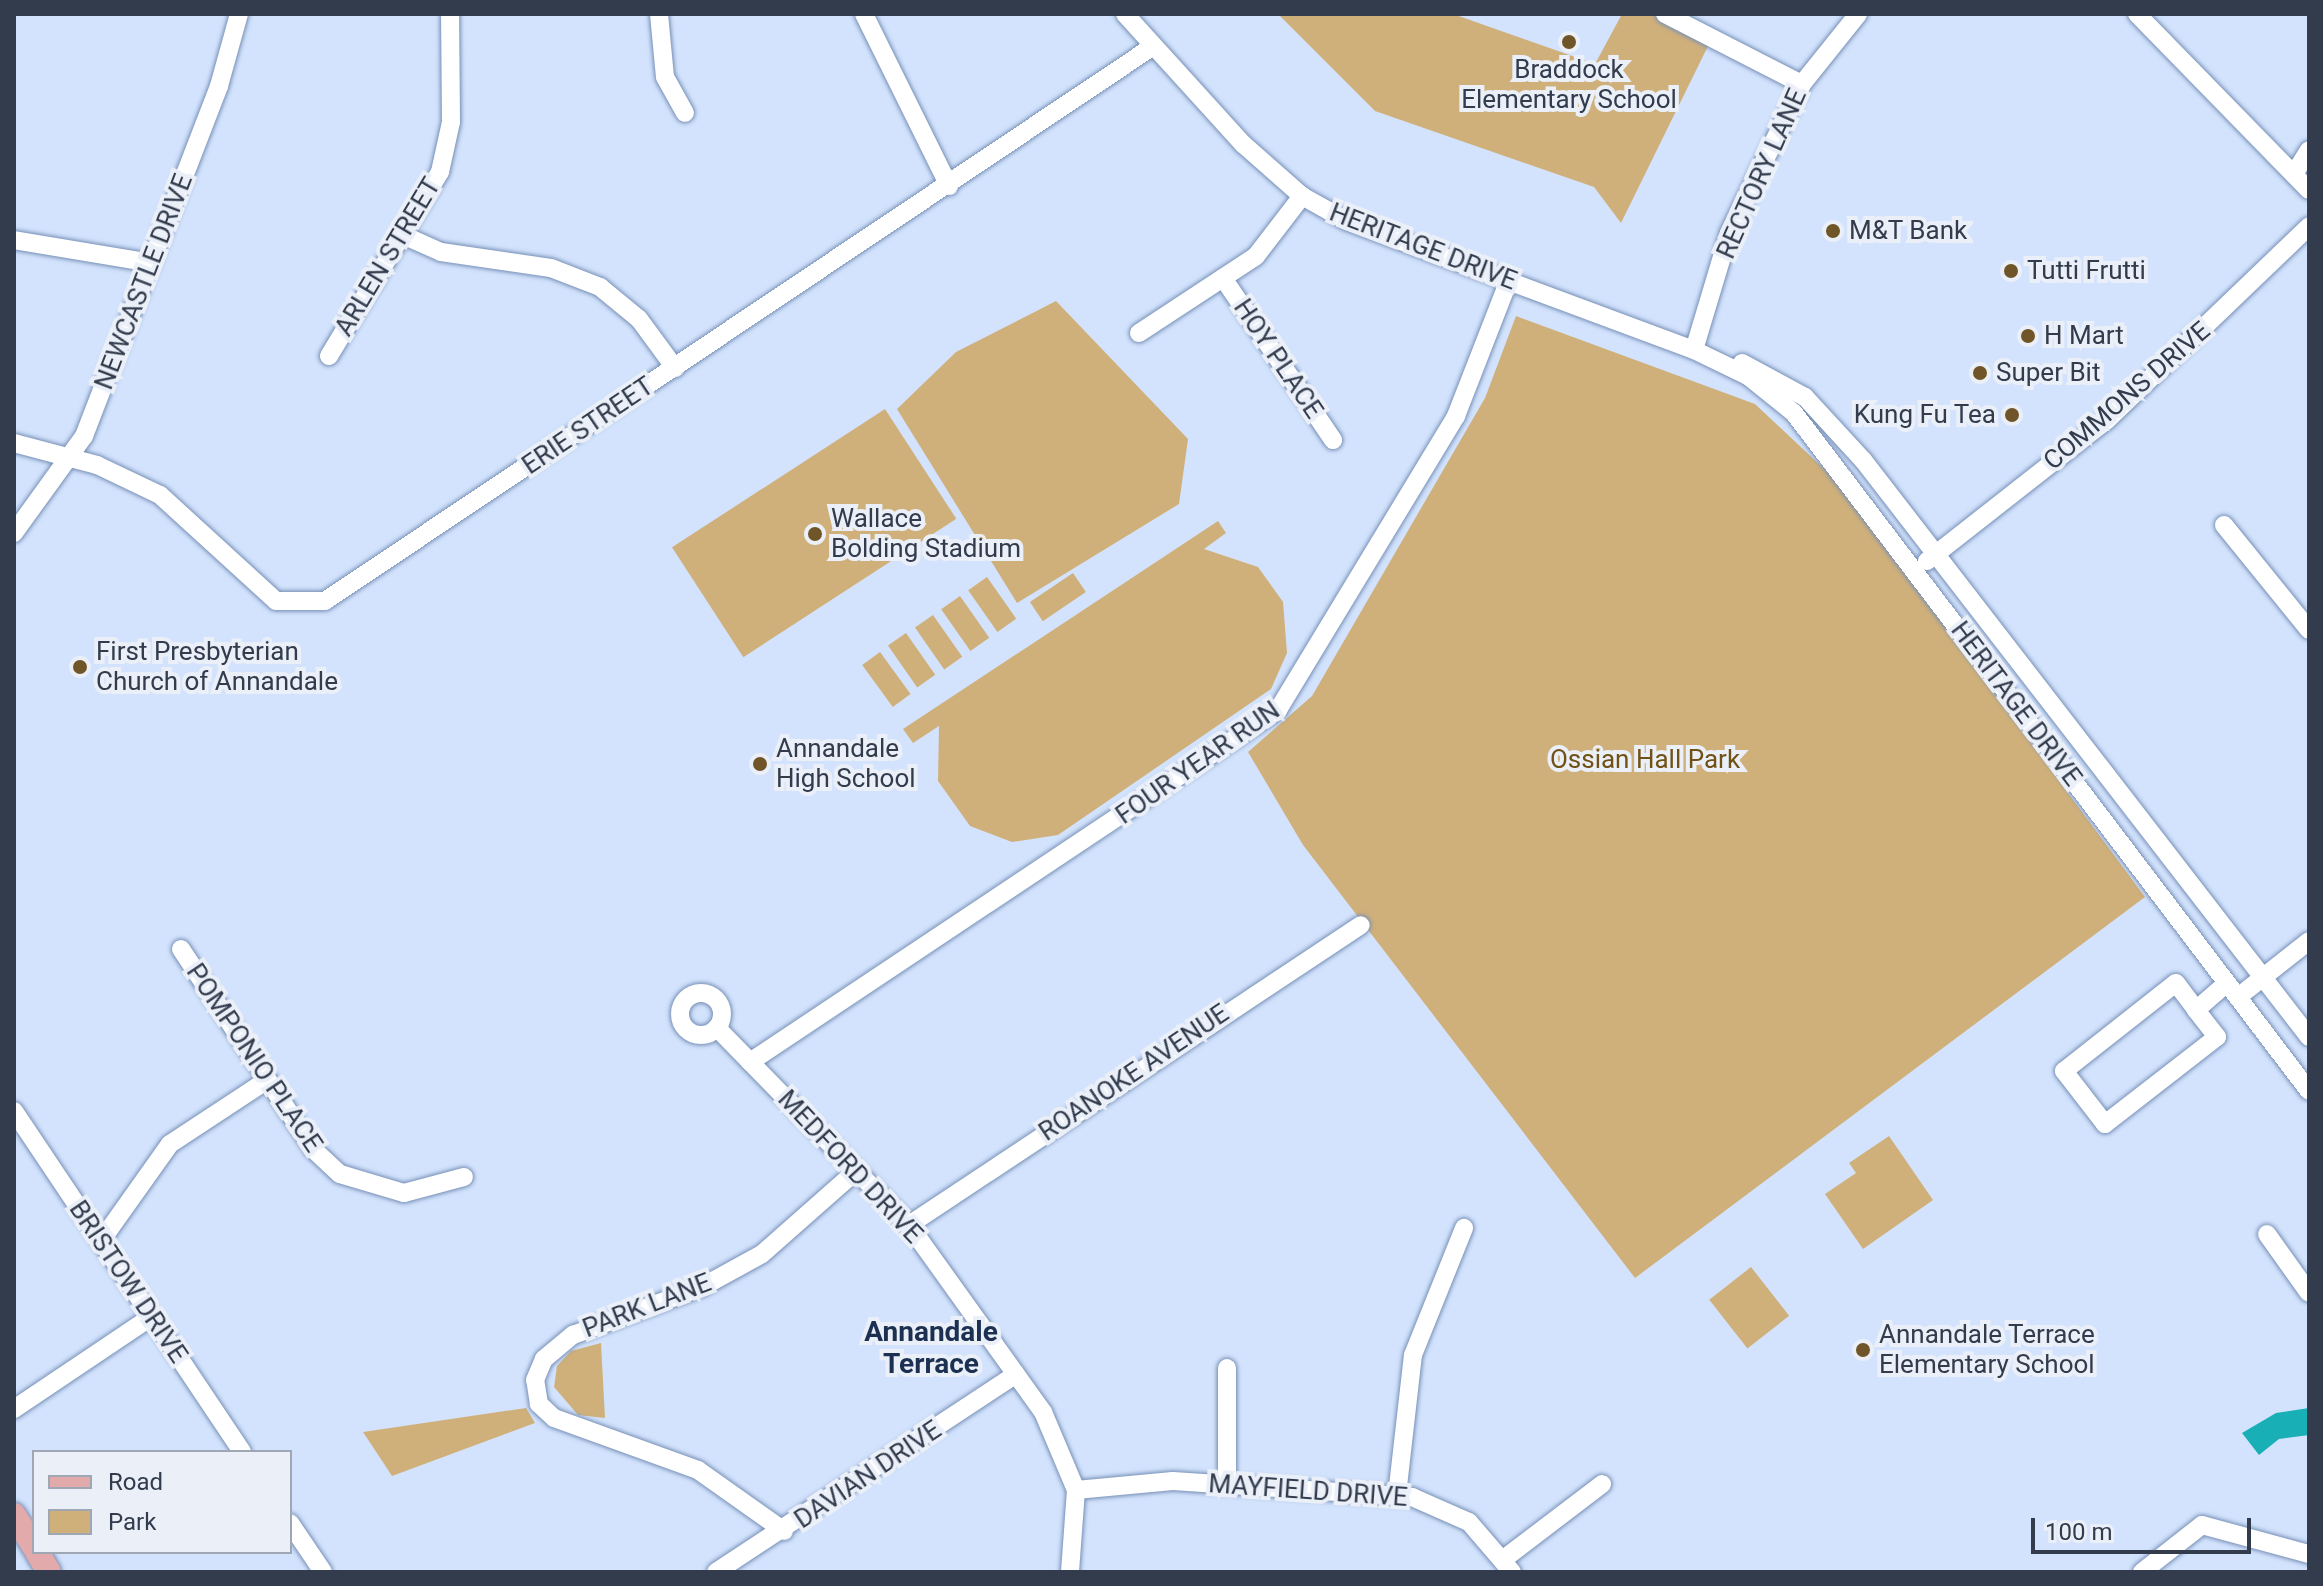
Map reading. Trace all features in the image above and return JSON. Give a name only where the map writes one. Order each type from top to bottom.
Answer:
[{"type":"main road","points":[[14,1515],[32,1544]]},
{"type":"main road","points":[[38,1554],[49,1572]]},
{"type":"street","name":"NEWCASTLE DRIVE","points":[[14,533],[72,458],[151,263],[239,14]]},
{"type":"street","name":"ARLEN STREET","points":[[329,356],[405,236],[448,147],[450,14]]},
{"type":"street","points":[[659,14],[665,77],[685,113]]},
{"type":"street","points":[[864,14],[949,186]]},
{"type":"street","name":"HERITAGE DRIVE","points":[[1125,14],[1152,47],[1302,196],[1347,221],[1694,350],[1754,368],[1805,397],[1935,555],[2309,1037]]},
{"type":"street","points":[[1665,14],[1802,84]]},
{"type":"street","name":"RECTORY LANE","points":[[1694,350],[1729,233],[1802,84],[1858,14]]},
{"type":"street","points":[[2137,14],[2309,190]]},
{"type":"street","name":"ERIE STREET","points":[[14,443],[72,458],[160,495],[202,526],[262,593],[308,605],[340,592],[1152,47]]},
{"type":"street","points":[[2294,174],[2309,150]]},
{"type":"street","points":[[1139,333],[1223,278],[1270,242],[1302,196]]},
{"type":"street","name":"COMMONS DRIVE","points":[[1916,569],[2107,420],[2309,226]]},
{"type":"street","points":[[405,236],[441,252],[576,276],[639,319],[675,368]]},
{"type":"street","points":[[14,240],[151,263]]},
{"type":"street","name":"HOY PLACE","points":[[1223,278],[1333,440]]},
{"type":"street","name":"FOUR YEAR RUN","points":[[750,1062],[1278,710],[1456,416],[1509,280]]},
{"type":"street","name":"HERITAGE DRIVE","points":[[1694,350],[1748,376],[1794,413],[1916,569],[2309,1091]]},
{"type":"street","points":[[2224,525],[2309,630]]},
{"type":"street","name":"ROANOKE AVENUE","points":[[909,1225],[1361,925]]},
{"type":"street","points":[[2196,1010],[2261,977],[2309,941]]},
{"type":"street","name":"POMPONIO PLACE","points":[[181,949],[314,1150],[359,1184],[418,1192],[464,1177]]},
{"type":"street","points":[[2176,983],[2196,1010],[2217,1037],[2105,1124],[2064,1071],[2176,983]]},
{"type":"street","name":"MEDFORD DRIVE","points":[[717,1028],[909,1225],[1059,1437],[1076,1490],[1070,1572]]},
{"type":"street","points":[[101,1241],[170,1144],[267,1080]]},
{"type":"street","name":"BRISTOW DRIVE","points":[[14,1111],[241,1450]]},
{"type":"street","name":"PARK LANE","points":[[784,1531],[698,1470],[554,1418],[539,1404],[535,1380],[544,1359],[573,1335],[702,1287],[762,1254],[856,1171]]},
{"type":"street","points":[[1397,1495],[1413,1355],[1464,1228]]},
{"type":"street","points":[[2267,1234],[2309,1293]]},
{"type":"street","points":[[14,1409],[151,1317]]},
{"type":"street","points":[[1227,1368],[1227,1484]]},
{"type":"street","name":"DAVIAN DRIVE","points":[[716,1572],[784,1531],[1016,1374]]},
{"type":"street","name":"MAYFIELD DRIVE","points":[[1076,1490],[1146,1480],[1397,1495],[1453,1511],[1509,1565]]},
{"type":"street","points":[[1509,1565],[1602,1484]]},
{"type":"street","points":[[2142,1572],[2202,1525],[2309,1554]]},
{"type":"street","points":[[292,1526],[323,1572]]},
{"type":"green space","points":[[1278,14],[1453,14],[1595,64],[1622,14],[1663,14],[1710,42],[1621,223],[1594,187],[1375,111]]},
{"type":"green space","points":[[1056,301],[1188,439],[1179,504],[1017,603],[897,409],[956,352]]},
{"type":"green space","name":"Ossian Hall Park","points":[[1516,316],[1755,404],[1837,481],[2145,897],[1635,1278],[1303,845],[1248,752],[1312,696],[1485,398]]},
{"type":"green space","name":"Wallace Bolding Stadium","points":[[885,409],[956,519],[743,657],[672,547]]},
{"type":"green space","points":[[1218,521],[1226,533],[1204,549],[1258,567],[1283,602],[1287,653],[1271,689],[1058,835],[1012,842],[970,826],[938,781],[939,726],[913,743],[903,729]]},
{"type":"green space","points":[[1073,573],[1086,592],[1043,621],[1030,602]]},
{"type":"green space","points":[[987,577],[1016,619],[997,632],[968,590]]},
{"type":"green space","points":[[960,596],[989,638],[970,651],[941,609]]},
{"type":"green space","points":[[933,615],[962,657],[944,669],[915,628]]},
{"type":"green space","points":[[906,633],[935,675],[917,687],[888,646]]},
{"type":"green space","points":[[880,652],[911,694],[893,707],[862,665]]},
{"type":"green space","points":[[1889,1136],[1933,1200],[1863,1249],[1825,1194],[1856,1173],[1849,1163]]},
{"type":"green space","points":[[1751,1267],[1789,1316],[1747,1348],[1709,1300]]},
{"type":"green space","points":[[601,1343],[605,1418],[578,1415],[554,1387],[557,1366],[571,1351]]},
{"type":"green space","points":[[526,1408],[535,1423],[392,1476],[363,1432]]},
{"type":"shaded area","points":[[2309,1408],[2309,1435],[2279,1439],[2259,1455],[2242,1433],[2276,1413]]},
{"type":"place","name":"Braddock Elementary School","points":[[1569,42]]},
{"type":"place","name":"M&T Bank","points":[[1833,231]]},
{"type":"place","name":"Tutti Frutti","points":[[2011,271]]},
{"type":"place","name":"H Mart","points":[[2028,336]]},
{"type":"place","name":"Super Bit","points":[[1980,373]]},
{"type":"place","name":"Kung Fu Tea","points":[[2012,415]]},
{"type":"place","name":"Wallace Bolding Stadium","points":[[815,534]]},
{"type":"place","name":"First Presbyterian Church of Annandale","points":[[80,667]]},
{"type":"place","name":"Annandale High School","points":[[760,764]]},
{"type":"place","name":"Annandale Terrace Elementary School","points":[[1863,1350]]},
{"type":"district","name":"Annandale Terrace","points":[[931,1348]]}]
